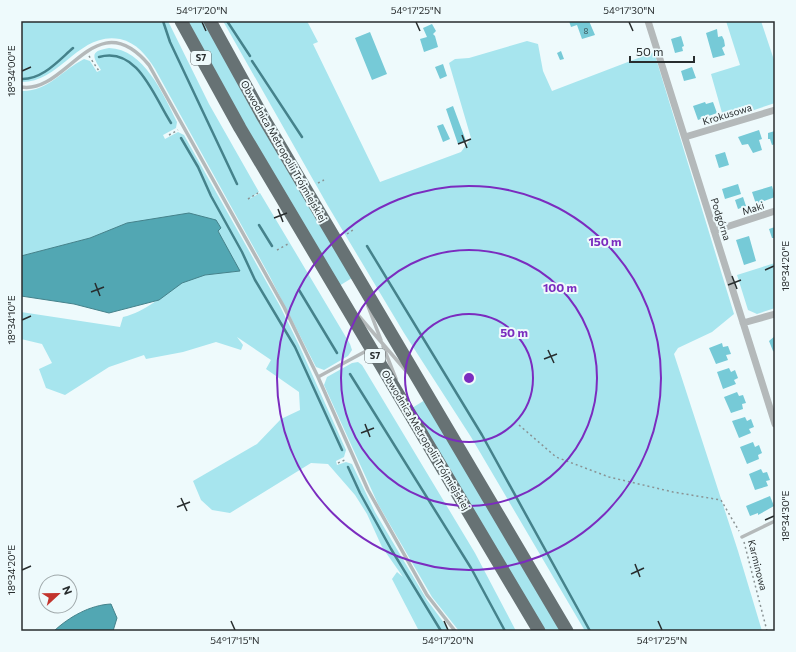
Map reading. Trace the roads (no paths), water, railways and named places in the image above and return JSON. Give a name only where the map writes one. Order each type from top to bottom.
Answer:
[{"type":"highway","name":"Obwodnica Metropolii Trójmiejskiej","points":[[182,21],[240,128],[335,288],[377,346],[408,410],[539,631]]},
{"type":"highway","name":"Obwodnica Metropolii Trójmiejskiej","points":[[210,21],[263,117],[356,276],[567,631]]},
{"type":"highway","points":[[530,616],[534,631]]},
{"type":"street","name":"Podgórna","points":[[648,21],[775,424]]},
{"type":"street","name":"Krokusowa","points":[[685,137],[775,110]]},
{"type":"street","name":"Maki","points":[[714,230],[775,211]]},
{"type":"street","points":[[744,323],[775,314]]},
{"type":"lane","points":[[21,87],[35,86],[44,82],[87,52],[104,44],[116,43],[126,46],[139,53],[149,65],[284,307],[318,377],[368,490],[427,595],[455,631]]},
{"type":"lane","points":[[356,276],[377,346],[429,398]]},
{"type":"lane","points":[[318,377],[377,346]]},
{"type":"lane","name":"Karminowa","points":[[742,537],[775,521]]},
{"type":"waterway","points":[[163,21],[170,42],[237,184]]},
{"type":"waterway","points":[[227,21],[250,56]]},
{"type":"waterway","points":[[21,79],[43,73],[73,48]]},
{"type":"waterway","points":[[99,57],[113,56],[124,59],[134,66],[151,88],[171,123]]},
{"type":"waterway","points":[[252,61],[302,137]]},
{"type":"waterway","points":[[181,138],[198,167],[211,196],[242,252],[255,280],[295,347],[342,450]]},
{"type":"waterway","points":[[259,225],[272,246]]},
{"type":"waterway","points":[[367,246],[482,435],[590,631]]},
{"type":"waterway","points":[[299,290],[337,353]]},
{"type":"waterway","points":[[350,374],[471,568],[505,631]]},
{"type":"waterway","points":[[348,467],[360,493],[391,549],[441,631]]}]
